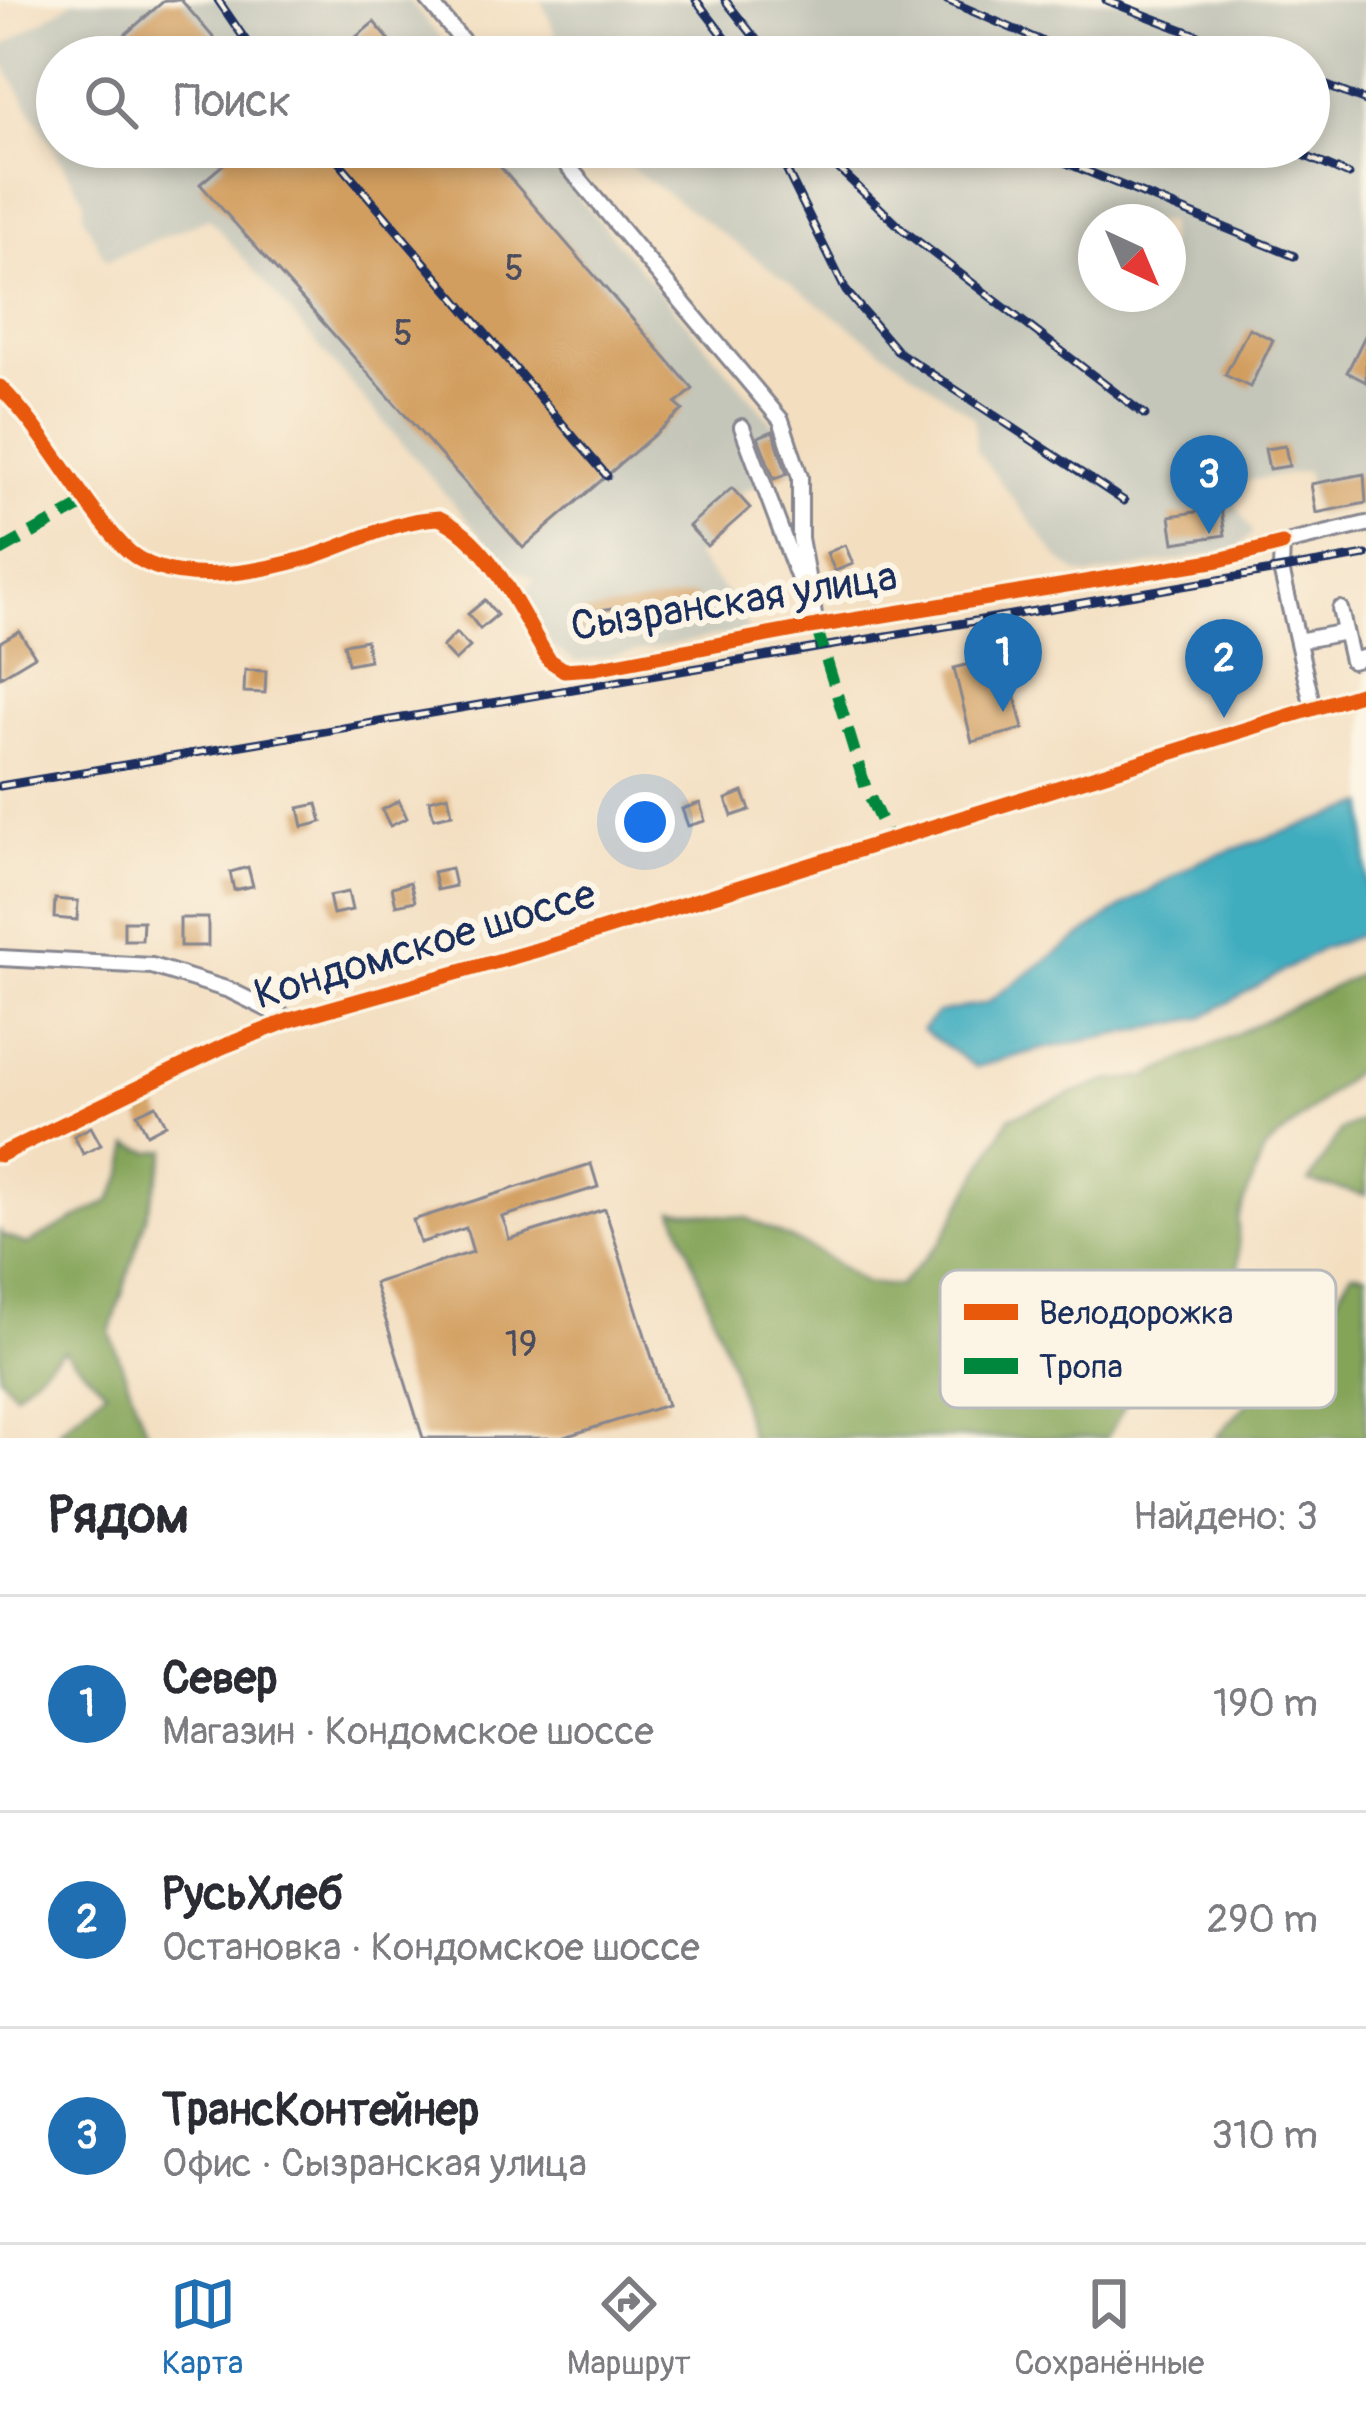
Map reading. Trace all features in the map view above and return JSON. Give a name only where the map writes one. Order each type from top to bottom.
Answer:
[{"type":"street","points":[[428,0],[458,36]]},
{"type":"street","points":[[570,168],[782,420],[800,477],[800,538],[816,626]]},
{"type":"street","name":"Сызранская улица","points":[[0,387],[42,433],[125,549],[146,564],[192,572],[241,572],[308,558],[388,528],[439,518],[471,540],[549,660],[564,670],[1219,560],[1366,524]]},
{"type":"street","points":[[742,427],[816,626]]},
{"type":"street","points":[[1282,544],[1281,569],[1313,708]]},
{"type":"street","points":[[1340,609],[1352,661],[1366,657]]},
{"type":"street","points":[[1298,641],[1345,632]]},
{"type":"street","name":"Кондомское шоссе","points":[[0,1155],[222,1047],[290,1020],[537,950],[1366,692]]},
{"type":"street","points":[[0,958],[152,966],[229,990],[290,1020]]},
{"type":"shaded area","points":[[75,0],[408,0],[439,36],[36,36],[36,119],[0,58],[0,48]]},
{"type":"shaded area","points":[[541,0],[1366,0],[1366,505],[1315,515],[1306,471],[1237,483],[1236,504],[1253,533],[1235,550],[1090,576],[1060,560],[976,450],[974,417],[632,168],[1330,168],[1330,36],[556,36]]},
{"type":"shaded area","points":[[65,168],[553,168],[777,428],[794,471],[739,493],[751,508],[695,557],[735,603],[749,630],[578,662],[552,647],[524,596],[534,579],[505,564],[209,218],[106,261],[83,215],[84,200]]},
{"type":"green space","points":[[1366,971],[1366,1062],[1264,1151],[1238,1219],[1239,1270],[940,1270],[940,1408],[1124,1408],[1107,1438],[750,1438],[733,1370],[674,1210],[747,1218],[820,1253],[864,1283],[899,1286],[941,1241],[1010,1117],[1107,1081],[1147,1077]]},
{"type":"green space","points":[[1366,1118],[1366,1195],[1309,1182],[1341,1130]]},
{"type":"green space","points":[[130,1145],[151,1152],[167,1150],[110,1333],[149,1438],[58,1431],[106,1390],[63,1350],[15,1393],[0,1376],[0,1229],[1,1235],[27,1244],[111,1200]]},
{"type":"green space","points":[[1352,1272],[1366,1274],[1366,1438],[1216,1437],[1243,1408],[1336,1408],[1336,1299]]},
{"type":"water","points":[[1366,804],[1366,933],[1322,949],[1201,1018],[976,1067],[922,1030],[937,1013],[986,1003],[1123,906],[1199,861]]},
{"type":"building","points":[[165,0],[181,0],[212,36],[123,36]]},
{"type":"building","points":[[374,22],[386,36],[357,36]]},
{"type":"building","points":[[219,168],[501,168],[693,389],[676,404],[683,410],[523,548],[200,184]]},
{"type":"building","points":[[1249,328],[1273,340],[1250,387],[1225,375]]},
{"type":"building","points":[[1366,334],[1366,382],[1347,372]]},
{"type":"building","points":[[773,431],[787,474],[774,479],[758,437]]},
{"type":"building","points":[[1285,446],[1289,466],[1269,469],[1265,449]]},
{"type":"building","points":[[1364,474],[1366,503],[1316,513],[1311,484]]},
{"type":"building","points":[[732,488],[750,508],[707,546],[689,526]]},
{"type":"building","points":[[1221,508],[1225,535],[1174,543],[1170,516]]},
{"type":"building","points":[[845,545],[853,564],[835,571],[827,553]]},
{"type":"building","points":[[696,595],[698,614],[578,632],[575,614]]},
{"type":"building","points":[[485,600],[497,615],[480,629],[468,614]]},
{"type":"building","points":[[19,631],[35,656],[0,677],[0,642]]},
{"type":"building","points":[[456,633],[470,647],[455,661],[442,647]]},
{"type":"building","points":[[366,640],[369,660],[348,664],[344,644]]},
{"type":"building","points":[[1005,655],[1023,729],[972,742],[954,668]]},
{"type":"building","points":[[245,670],[266,671],[265,693],[244,692]]},
{"type":"building","points":[[743,792],[750,810],[732,816],[726,799]]},
{"type":"building","points":[[448,795],[452,814],[434,818],[429,800]]},
{"type":"building","points":[[399,801],[407,818],[390,826],[382,810]]},
{"type":"building","points":[[700,803],[705,821],[688,826],[682,809]]},
{"type":"building","points":[[317,804],[322,822],[303,827],[299,808]]},
{"type":"building","points":[[248,867],[253,886],[234,890],[230,872]]},
{"type":"building","points":[[451,868],[455,886],[437,890],[433,872]]},
{"type":"building","points":[[410,882],[415,901],[396,905],[392,887]]},
{"type":"building","points":[[348,892],[352,910],[333,914],[329,896]]},
{"type":"building","points":[[55,899],[78,901],[77,920],[54,918]]},
{"type":"building","points":[[180,918],[208,918],[208,946],[180,946]]},
{"type":"building","points":[[124,921],[143,921],[142,940],[124,940]]},
{"type":"building","points":[[156,1105],[166,1124],[147,1134],[137,1114]]},
{"type":"building","points":[[91,1127],[101,1145],[83,1154],[74,1136]]},
{"type":"building","points":[[591,1164],[598,1187],[502,1217],[509,1239],[605,1209],[667,1405],[561,1438],[423,1438],[374,1283],[473,1252],[466,1228],[420,1243],[413,1220]]},
{"type":"railway","points":[[218,0],[243,36]]},
{"type":"railway","points":[[696,0],[724,36]]},
{"type":"railway","points":[[725,0],[753,36]]},
{"type":"railway","points":[[947,0],[1030,36]]},
{"type":"railway","points":[[1106,0],[1199,36]]},
{"type":"railway","points":[[1330,87],[1366,101]]},
{"type":"railway","points":[[1330,167],[1349,175]]},
{"type":"railway","points":[[344,168],[607,476]]},
{"type":"railway","points":[[785,168],[846,291],[897,351],[1124,501]]},
{"type":"railway","points":[[838,168],[903,230],[1145,415]]},
{"type":"railway","points":[[1079,168],[1294,256]]},
{"type":"railway","points":[[0,786],[1366,555]]},
{"type":"marked path","points":[[0,551],[88,502]]},
{"type":"marked path","points":[[816,626],[866,789],[889,838]]},
{"type":"cycle path","points":[[0,387],[106,527],[141,560],[186,574],[237,573],[307,558],[388,528],[439,518],[458,529],[489,561],[549,660],[564,670],[1219,560],[1282,544]]},
{"type":"cycle path","points":[[0,1155],[222,1047],[290,1020],[537,950],[1366,692]]},
{"type":"place","name":"ТрансКонтейнер","points":[[1209,534]]},
{"type":"place","name":"Север","points":[[1003,712]]},
{"type":"place","name":"РусьХлеб","points":[[1224,718]]}]
